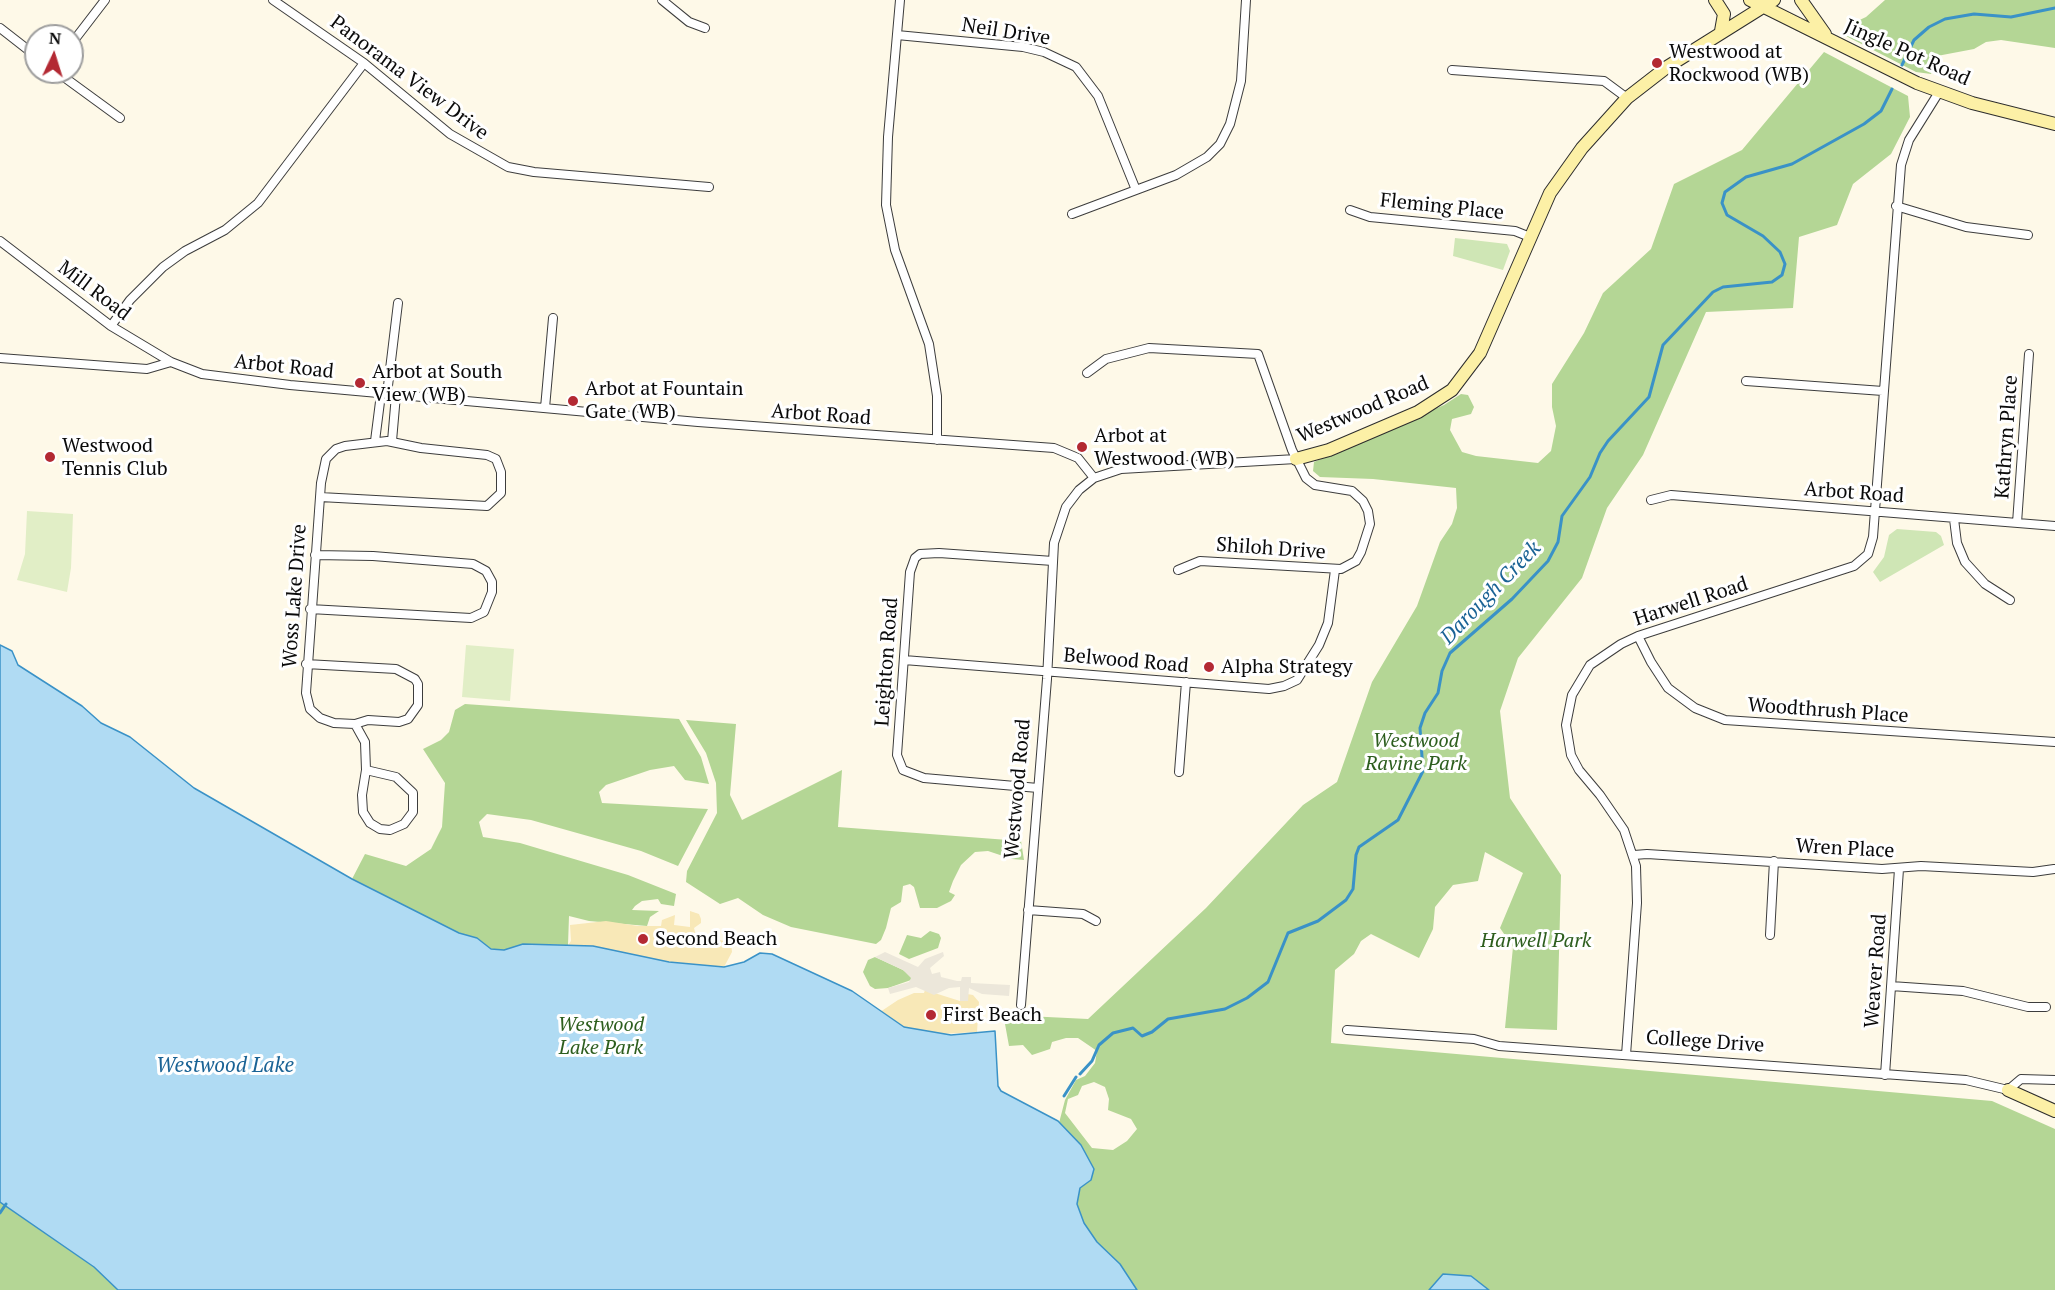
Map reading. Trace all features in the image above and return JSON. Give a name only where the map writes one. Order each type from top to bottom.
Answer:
[{"type":"street","points":[[84,27],[105,0]]},
{"type":"street","name":"Panorama View Drive","points":[[273,0],[364,63],[450,134],[508,167],[534,172],[709,187]]},
{"type":"street","points":[[662,0],[689,22],[705,28]]},
{"type":"street","points":[[900,0],[886,167],[886,205],[895,250],[929,344],[937,396],[937,440]]},
{"type":"street","points":[[1072,214],[1176,175],[1207,157],[1220,144],[1230,124],[1240,81],[1246,0]]},
{"type":"street","points":[[1715,0],[1724,14],[1721,32]]},
{"type":"street","name":"Jingle Pot Road","points":[[1750,0],[1939,92],[2055,124]]},
{"type":"street","name":"Westwood Road","points":[[1021,1005],[1047,671],[1053,561],[1056,531],[1066,507],[1079,490],[1094,478],[1128,468],[1296,459],[1329,450],[1418,412],[1452,390],[1472,367],[1483,347],[1530,237],[1560,177],[1596,132],[1627,99],[1721,32],[1774,0]]},
{"type":"street","points":[[1801,0],[1811,17],[1830,40]]},
{"type":"street","points":[[0,28],[24,47]]},
{"type":"street","name":"Neil Drive","points":[[897,35],[1023,47],[1044,52],[1076,67],[1098,96],[1136,190]]},
{"type":"street","points":[[111,326],[130,300],[163,267],[186,250],[225,230],[258,203],[364,63]]},
{"type":"street","points":[[1452,69],[1604,81],[1627,99]]},
{"type":"street","points":[[74,84],[120,117]]},
{"type":"street","name":"Harwell Road","points":[[1626,1055],[1637,903],[1634,855],[1617,818],[1579,770],[1571,755],[1566,725],[1572,695],[1590,665],[1611,649],[1638,636],[1858,564],[1870,550],[1875,512],[1896,206],[1904,153],[1939,92]]},
{"type":"street","points":[[1896,206],[1966,227],[2028,235]]},
{"type":"street","name":"Fleming Place","points":[[1350,210],[1370,217],[1515,231],[1530,237]]},
{"type":"street","name":"Mill Road","points":[[0,241],[111,326],[171,362]]},
{"type":"street","points":[[375,441],[388,394],[398,303]]},
{"type":"street","points":[[545,408],[553,318]]},
{"type":"street","name":"Shiloh Drive","points":[[1087,373],[1106,359],[1149,348],[1258,354],[1296,459],[1310,482],[1352,491],[1363,501],[1368,511],[1370,524],[1361,552],[1349,566],[1335,570],[1200,561],[1178,570]]},
{"type":"street","name":"Kathryn Place","points":[[2017,523],[2029,354]]},
{"type":"street","points":[[0,358],[147,369],[171,362]]},
{"type":"street","name":"Arbot Road","points":[[171,362],[208,375],[388,394],[1061,450],[1078,458],[1094,478]]},
{"type":"street","points":[[1746,381],[1883,391]]},
{"type":"street","points":[[388,394],[392,441]]},
{"type":"street","name":"Woss Lake Drive","points":[[320,497],[476,508],[494,502],[501,493],[503,482],[499,465],[487,455],[422,448],[392,441],[375,441],[345,446],[329,456],[322,469],[306,664],[306,693],[314,713],[334,723],[355,724]]},
{"type":"street","name":"Arbot Road","points":[[1651,500],[1671,495],[2055,526]]},
{"type":"street","points":[[1954,519],[1957,543],[1965,562],[1985,584],[2010,600]]},
{"type":"street","name":"Leighton Road","points":[[1038,788],[932,779],[903,770],[897,755],[912,562],[920,554],[939,553],[1053,561]]},
{"type":"street","points":[[310,609],[471,618],[484,612],[492,592],[492,582],[486,571],[473,564],[373,556],[315,555]]},
{"type":"street","name":"Belwood Road","points":[[904,660],[1269,689],[1284,686],[1297,680],[1319,645],[1328,623],[1335,570]]},
{"type":"street","name":"Woodthrush Place","points":[[1638,636],[1651,663],[1668,687],[1695,708],[1725,720],[2055,742]]},
{"type":"street","points":[[306,664],[396,669],[415,679],[418,684],[418,705],[408,719],[399,722],[369,720],[355,724],[365,742],[363,812],[370,823],[380,829],[390,830],[404,824],[412,812],[413,793],[396,777],[366,770]]},
{"type":"street","points":[[1179,772],[1186,682]]},
{"type":"street","name":"Wren Place","points":[[1634,855],[1899,869],[1921,866],[2033,872],[2054,869]]},
{"type":"street","points":[[1770,934],[1774,861]]},
{"type":"street","name":"Weaver Road","points":[[1885,1075],[1899,869]]},
{"type":"street","points":[[1028,910],[1083,914],[1096,921]]},
{"type":"street","points":[[1891,986],[1962,991],[2028,1007],[2046,1006]]},
{"type":"street","name":"College Drive","points":[[1347,1030],[1474,1039],[1498,1046],[1966,1080],[2008,1090],[2055,1111]]},
{"type":"street","points":[[2008,1090],[2021,1078],[2055,1080]]},
{"type":"green space","points":[[1885,0],[2055,0],[2055,48],[2001,40],[1986,42],[1974,49],[1937,56],[1931,74],[1916,72],[1844,35],[1851,24],[1866,17]]},
{"type":"green space","points":[[1824,52],[1908,96],[1910,117],[1891,154],[1853,184],[1837,225],[1799,237],[1793,308],[1706,312],[1643,455],[1607,508],[1582,578],[1518,658],[1500,711],[1510,798],[1561,875],[1557,1030],[1505,1028],[1513,947],[1500,928],[1523,873],[1485,852],[1478,881],[1453,885],[1435,907],[1433,929],[1419,958],[1371,934],[1361,941],[1354,954],[1335,970],[1331,1043],[1992,1101],[2055,1129],[2055,1290],[1137,1290],[1120,1264],[1097,1242],[1084,1223],[1077,1204],[1080,1188],[1091,1180],[1094,1169],[1081,1145],[1059,1123],[1065,1100],[1076,1080],[1085,1076],[1095,1063],[1097,1051],[1078,1038],[1066,1038],[1052,1042],[1050,1049],[1032,1055],[1023,1045],[1009,1046],[1005,1024],[1006,1015],[1088,1019],[1206,908],[1303,805],[1337,782],[1372,682],[1417,606],[1440,542],[1452,524],[1457,508],[1456,488],[1373,479],[1320,477],[1313,471],[1314,462],[1444,405],[1461,394],[1468,395],[1474,407],[1471,414],[1452,419],[1450,430],[1462,452],[1476,456],[1538,463],[1551,451],[1556,426],[1552,407],[1552,384],[1584,333],[1603,293],[1651,249],[1674,184],[1742,150]],"holes":[[[1094,1082],[1105,1087],[1109,1099],[1108,1110],[1131,1119],[1137,1129],[1127,1141],[1113,1150],[1092,1148],[1065,1113],[1068,1099],[1078,1095],[1082,1086]]]},
{"type":"green space","points":[[1455,238],[1507,244],[1510,251],[1503,270],[1453,256]]},
{"type":"green space","points":[[27,511],[73,514],[71,568],[67,592],[17,580],[25,554]]},
{"type":"green space","points":[[1897,529],[1936,532],[1941,536],[1944,545],[1880,582],[1873,572],[1884,557],[1889,535]]},
{"type":"green space","points":[[466,645],[514,649],[510,701],[462,697]]},
{"type":"green space","points":[[465,704],[679,719],[701,757],[709,784],[685,780],[674,766],[650,770],[606,785],[599,792],[602,803],[708,809],[678,866],[641,851],[531,820],[487,814],[479,822],[483,837],[520,843],[628,875],[676,894],[674,906],[661,904],[658,899],[642,901],[635,906],[632,910],[659,911],[650,917],[647,926],[589,921],[569,916],[568,945],[523,944],[504,950],[491,949],[477,938],[459,933],[352,879],[365,854],[406,866],[431,849],[442,827],[445,783],[423,749],[441,740],[449,732],[455,710]]},
{"type":"green space","points":[[686,720],[736,724],[730,795],[742,820],[842,770],[838,827],[1021,841],[1024,860],[1012,859],[988,851],[975,852],[961,865],[953,881],[949,892],[955,895],[951,901],[937,908],[920,908],[914,887],[910,884],[903,886],[901,902],[891,908],[881,940],[876,944],[791,927],[763,915],[738,898],[720,904],[686,882],[687,871],[717,813],[716,783],[706,753]]},
{"type":"green space","points":[[930,931],[939,934],[941,938],[938,948],[909,959],[899,954],[907,935],[921,938]]},
{"type":"green space","points":[[875,957],[903,970],[911,976],[911,980],[888,988],[875,989],[870,986],[863,972],[868,960]]},
{"type":"green space","points":[[0,1202],[94,1267],[118,1290],[0,1290]]},
{"type":"sand","name":"Second Beach","points":[[690,911],[699,914],[701,919],[701,923],[694,928],[696,936],[731,942],[732,952],[724,967],[669,962],[593,946],[568,945],[571,941],[570,925],[606,921],[638,926],[661,926],[662,920],[675,915],[674,925],[690,927]]},
{"type":"sand","name":"First Beach","points":[[925,990],[960,1001],[961,993],[973,995],[979,1002],[977,1032],[939,1034],[904,1027],[880,1012],[898,1000],[914,993],[924,993]]},
{"type":"shaded area","points":[[885,952],[918,967],[925,959],[943,952],[944,956],[930,968],[932,974],[940,972],[941,977],[957,981],[961,981],[962,977],[971,977],[971,983],[1010,985],[1009,996],[982,994],[969,988],[968,1001],[960,1001],[960,987],[949,988],[934,995],[916,987],[890,994],[888,988],[909,982],[911,978],[903,970],[875,957]]},
{"type":"water","name":"Westwood Lake","points":[[0,645],[12,651],[18,665],[82,706],[101,723],[130,737],[194,788],[352,879],[459,933],[477,938],[491,949],[504,950],[523,944],[593,946],[669,962],[724,967],[744,962],[760,953],[772,954],[852,991],[904,1027],[951,1035],[995,1031],[998,1086],[1001,1091],[1058,1121],[1081,1145],[1094,1169],[1091,1180],[1080,1188],[1077,1204],[1084,1223],[1097,1242],[1120,1264],[1137,1290],[118,1290],[94,1267],[0,1202]]},
{"type":"water","points":[[1443,1274],[1471,1276],[1489,1290],[1429,1290]]},
{"type":"waterway","name":"Darough Creek","points":[[1902,65],[1914,40],[1929,27],[1945,19],[1974,14],[2011,17],[2055,8]]},
{"type":"waterway","name":"Darough Creek","points":[[1080,1074],[1092,1061],[1099,1045],[1113,1033],[1133,1028],[1142,1036],[1152,1032],[1168,1019],[1225,1009],[1247,998],[1268,982],[1288,933],[1318,921],[1346,900],[1353,889],[1356,855],[1359,847],[1398,820],[1423,771],[1420,728],[1425,713],[1438,693],[1442,671],[1450,653],[1512,599],[1548,561],[1558,542],[1562,516],[1590,477],[1600,453],[1608,441],[1649,397],[1663,345],[1713,292],[1723,287],[1772,282],[1782,275],[1785,264],[1780,252],[1763,236],[1727,215],[1722,203],[1725,192],[1746,177],[1792,164],[1864,124],[1881,111],[1892,89]]},
{"type":"waterway","name":"Darough Creek","points":[[1064,1096],[1076,1077]]},
{"type":"waterway","points":[[0,1213],[6,1204]]},
{"type":"place","name":"Westwood at Rockwood (WB)","points":[[1657,63]]},
{"type":"place","name":"Arbot at South View (WB)","points":[[360,383]]},
{"type":"place","name":"Arbot at Fountain Gate (WB)","points":[[573,401]]},
{"type":"place","name":"Arbot at Westwood (WB)","points":[[1082,447]]},
{"type":"place","name":"Westwood Tennis Club","points":[[50,457]]},
{"type":"place","name":"Alpha Strategy","points":[[1209,667]]},
{"type":"place","name":"Second Beach","points":[[643,939]]},
{"type":"place","name":"First Beach","points":[[931,1015]]},
{"type":"park label","name":"Westwood Ravine Park","points":[[1416,752]]},
{"type":"park label","name":"Harwell Park","points":[[1536,941]]},
{"type":"park label","name":"Westwood Lake Park","points":[[601,1036]]}]
